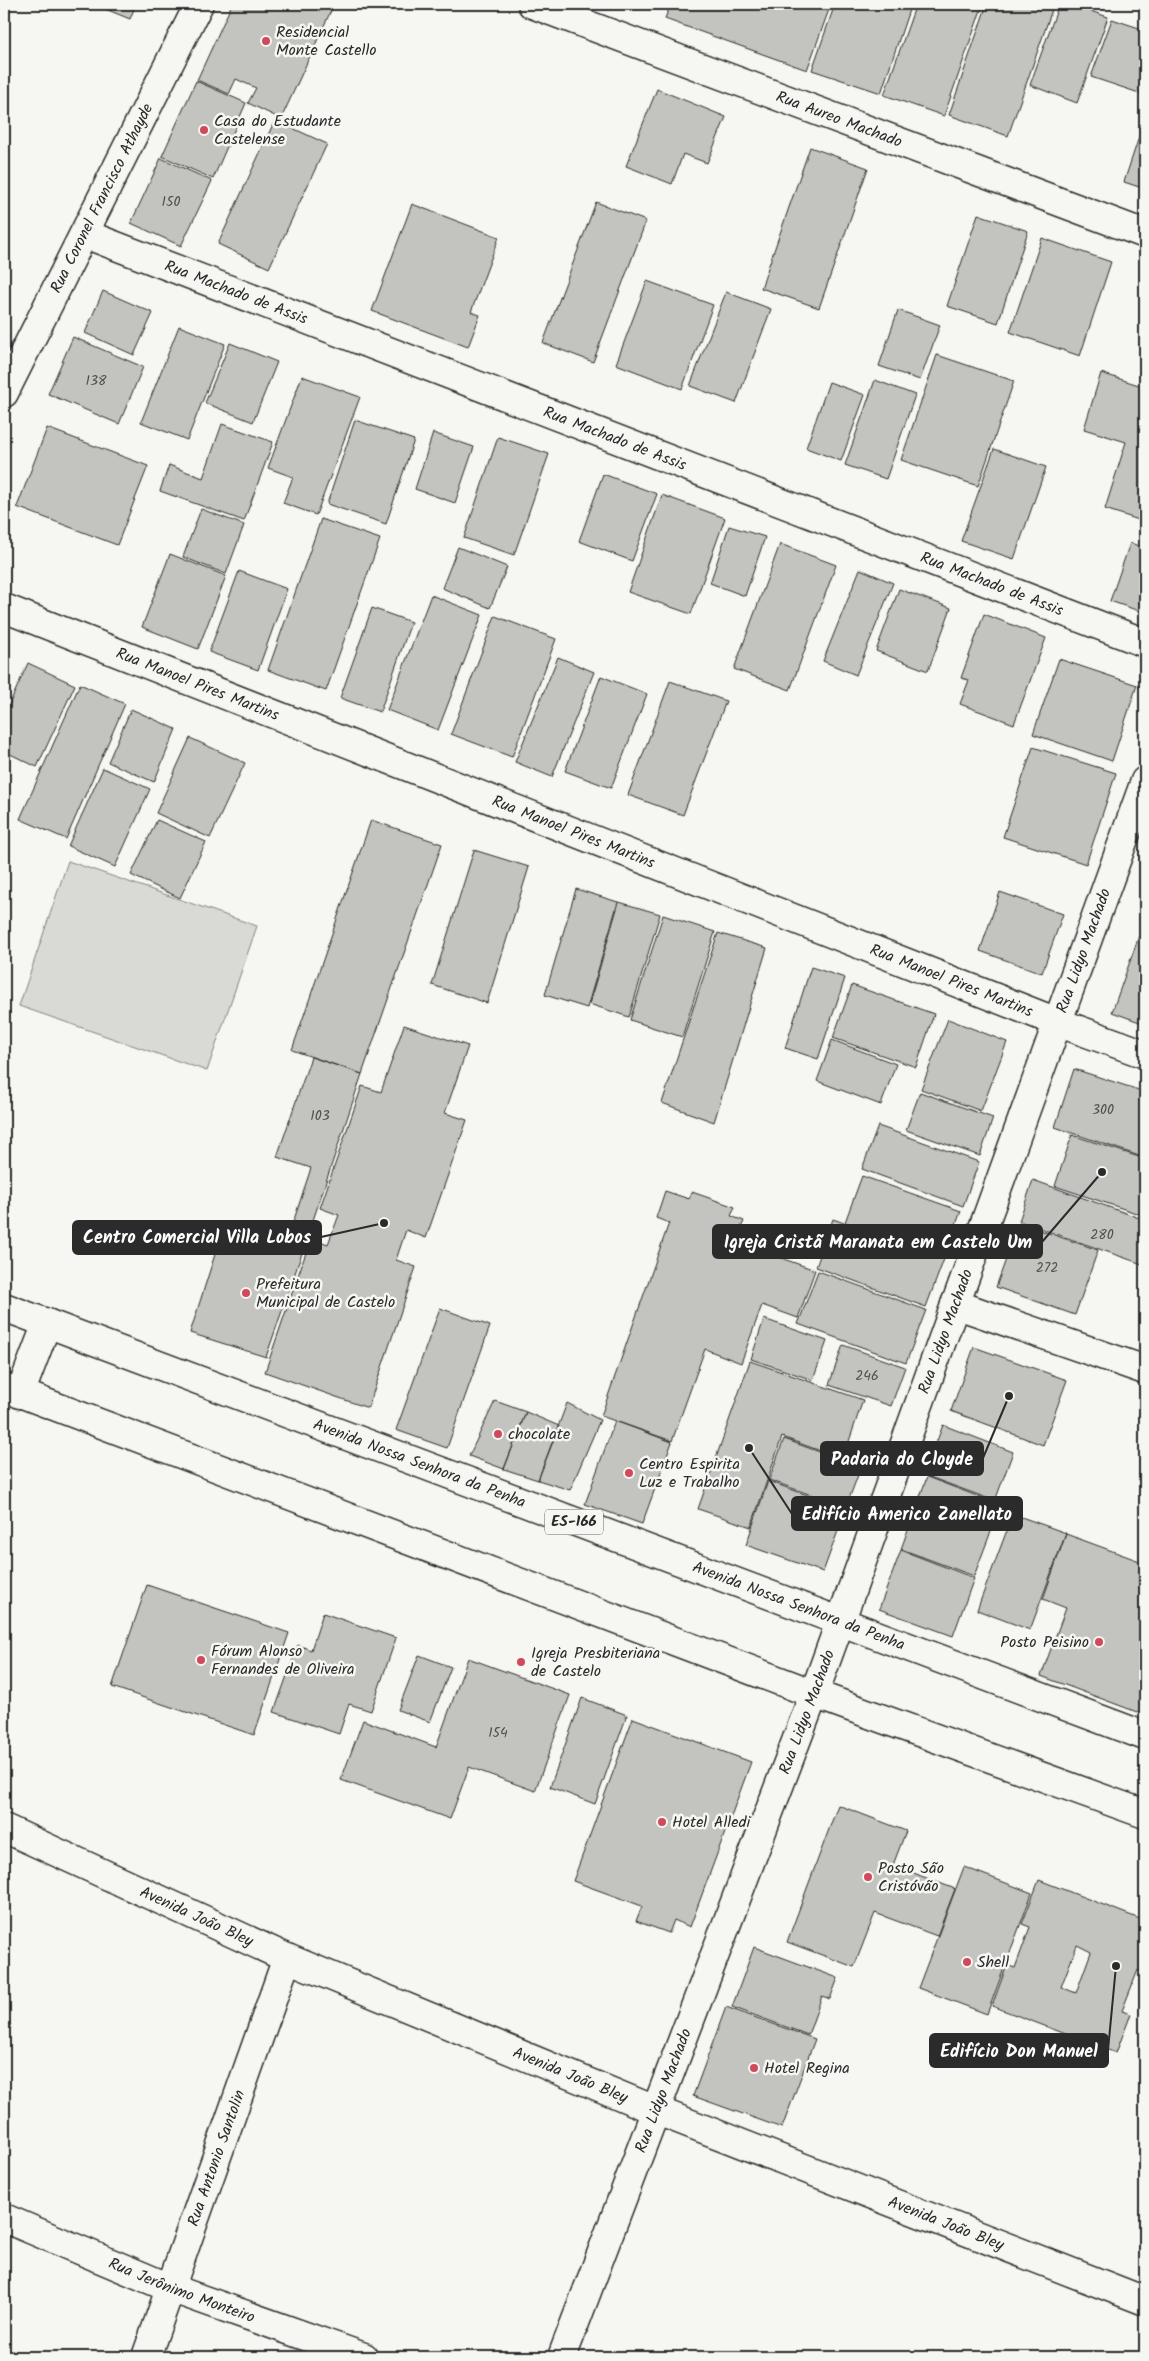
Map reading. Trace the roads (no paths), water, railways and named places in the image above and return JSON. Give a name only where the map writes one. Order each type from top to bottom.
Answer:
[{"type":"street","name":"Rua Coronel Francisco Athayde","points":[[4,393],[85,234],[198,4]]},
{"type":"street","name":"Rua Aureo Machado","points":[[532,4],[1145,234]]},
{"type":"street","name":"Rua Machado de Assis","points":[[85,234],[1145,642]]},
{"type":"street","name":"Rua Manoel Pires Martins","points":[[4,608],[1057,1022],[1145,1054]]},
{"type":"street","name":"Rua Lidyo Machado","points":[[562,2357],[814,1694],[1145,781]]},
{"type":"street","points":[[955,1304],[1145,1370]]},
{"type":"street","name":"Avenida Nossa Senhora da Penha","points":[[4,1307],[1145,1736]]},
{"type":"street","points":[[47,1323],[12,1391],[814,1694],[1145,1814]]},
{"type":"street","name":"Avenida João Bley","points":[[4,1828],[287,1958],[655,2110],[1145,2301]]},
{"type":"street","name":"Rua Antonio Santolin","points":[[146,2357],[287,1958]]},
{"type":"street","name":"Rua Jerônimo Monteiro","points":[[4,2218],[170,2288],[364,2357]]},
{"type":"place","name":"Residencial Monte Castello","points":[[266,41]]},
{"type":"place","name":"Casa do Estudante Castelense","points":[[204,130]]},
{"type":"place","name":"Igreja Cristã Maranata em Castelo Um","points":[[1102,1172]]},
{"type":"place","name":"Centro Comercial Villa Lobos","points":[[384,1223]]},
{"type":"place","name":"Prefeitura Municipal de Castelo","points":[[246,1293]]},
{"type":"place","name":"Padaria do Cloyde","points":[[1009,1396]]},
{"type":"place","name":"chocolate","points":[[498,1434]]},
{"type":"place","name":"Edifício Americo Zanellato","points":[[749,1448]]},
{"type":"place","name":"Centro Espirita Luz e Trabalho","points":[[629,1473]]},
{"type":"place","name":"Posto Peisino","points":[[1099,1642]]},
{"type":"place","name":"Fórum Alonso Fernandes de Oliveira","points":[[201,1660]]},
{"type":"place","name":"Igreja Presbiteriana de Castelo","points":[[521,1662]]},
{"type":"place","name":"Hotel Alledi","points":[[662,1822]]},
{"type":"place","name":"Posto São Cristóvão","points":[[868,1877]]},
{"type":"place","name":"Shell","points":[[967,1962]]},
{"type":"place","name":"Edifício Don Manuel","points":[[1116,1966]]},
{"type":"place","name":"Hotel Regina","points":[[754,2068]]}]
